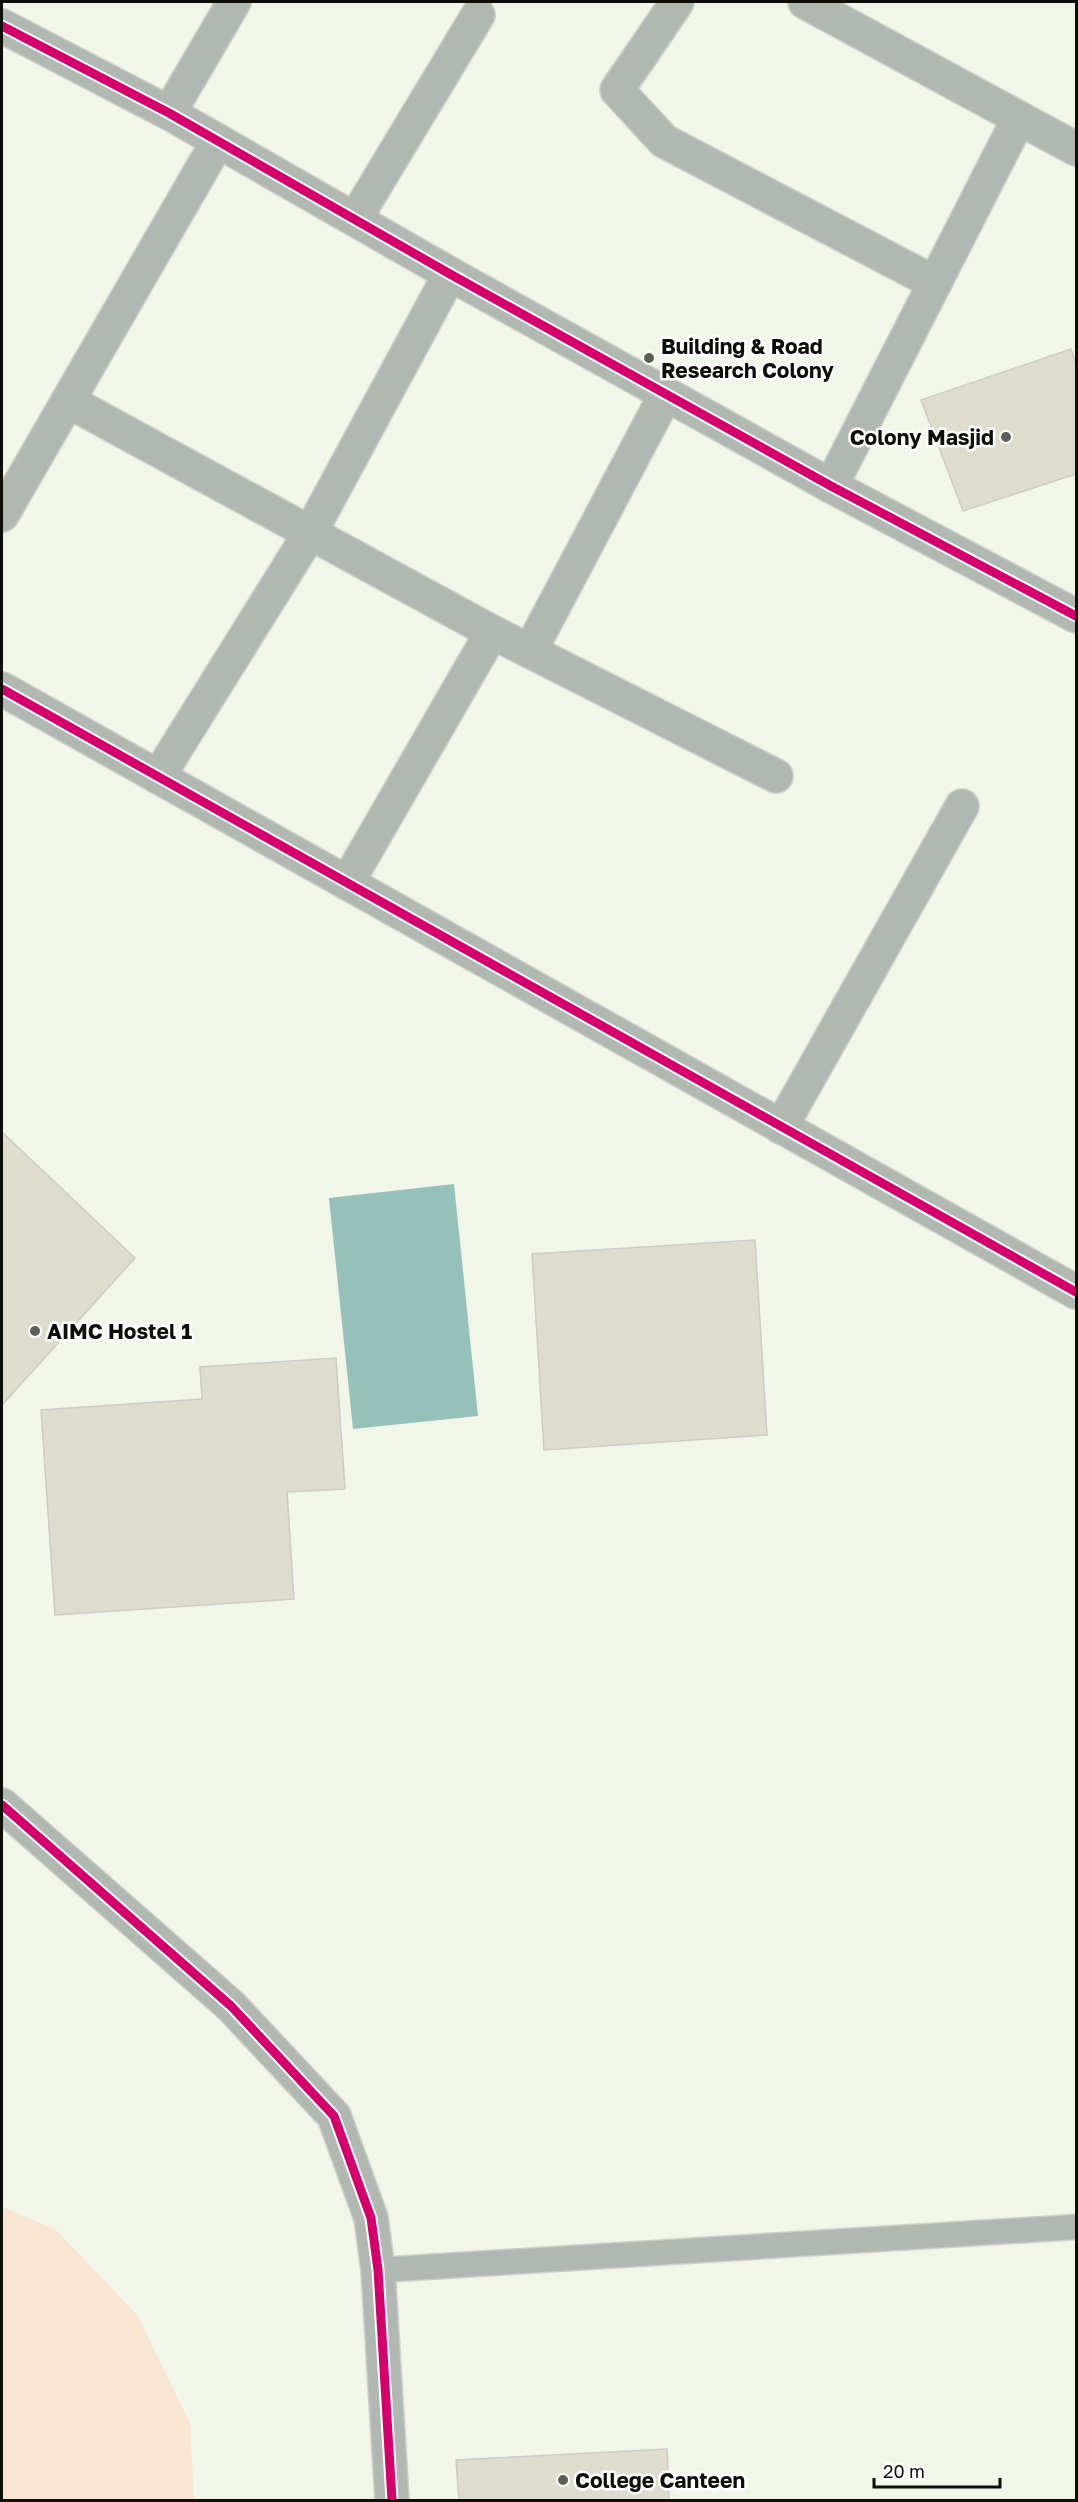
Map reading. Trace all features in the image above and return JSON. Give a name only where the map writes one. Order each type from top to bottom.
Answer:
[{"type":"street","points":[[169,113],[234,2]]},
{"type":"street","points":[[677,2],[617,90],[664,141],[935,283]]},
{"type":"street","points":[[805,2],[1077,149]]},
{"type":"street","points":[[355,219],[478,15]]},
{"type":"street","points":[[2,26],[169,113],[450,274],[831,486],[1077,616]]},
{"type":"street","points":[[831,486],[1019,118]]},
{"type":"street","points":[[2,515],[218,141]]},
{"type":"street","points":[[158,777],[310,533],[450,274]]},
{"type":"street","points":[[530,651],[666,394]]},
{"type":"street","points":[[68,401],[492,632],[776,776]]},
{"type":"street","points":[[347,883],[492,632]]},
{"type":"street","points":[[2,689],[1077,1292]]},
{"type":"street","points":[[781,1127],[962,806]]},
{"type":"street","points":[[2,1805],[231,2006],[334,2116],[371,2218],[378,2270],[392,2500]]},
{"type":"lane","points":[[378,2270],[1077,2227]]},
{"type":"shaded area","points":[[2,2207],[55,2229],[137,2315],[190,2423],[194,2500],[2,2500]]},
{"type":"water","points":[[454,1184],[478,1416],[353,1429],[329,1198]]},
{"type":"building","name":"Colony Masjid","points":[[1071,349],[1076,364],[1076,474],[963,511],[921,400]]},
{"type":"building","name":"AIMC Hostel 1","points":[[2,1132],[135,1258],[2,1405]]},
{"type":"building","points":[[755,1240],[767,1435],[544,1450],[532,1254]]},
{"type":"building","points":[[336,1358],[345,1489],[287,1492],[294,1599],[55,1615],[41,1410],[202,1399],[200,1367]]},
{"type":"building","name":"College Canteen","points":[[667,2449],[669,2500],[459,2500],[456,2460]]},
{"type":"cycle path","points":[[2,26],[169,113],[450,274],[831,486],[1076,616]]},
{"type":"cycle path","points":[[2,689],[1076,1292]]},
{"type":"cycle path","points":[[2,1805],[231,2006],[334,2116],[371,2218],[378,2270],[392,2500]]},
{"type":"place","name":"Building & Road Research Colony","points":[[649,358]]},
{"type":"place","name":"Colony Masjid","points":[[1006,437]]},
{"type":"place","name":"AIMC Hostel 1","points":[[35,1331]]},
{"type":"place","name":"College Canteen","points":[[563,2480]]}]
